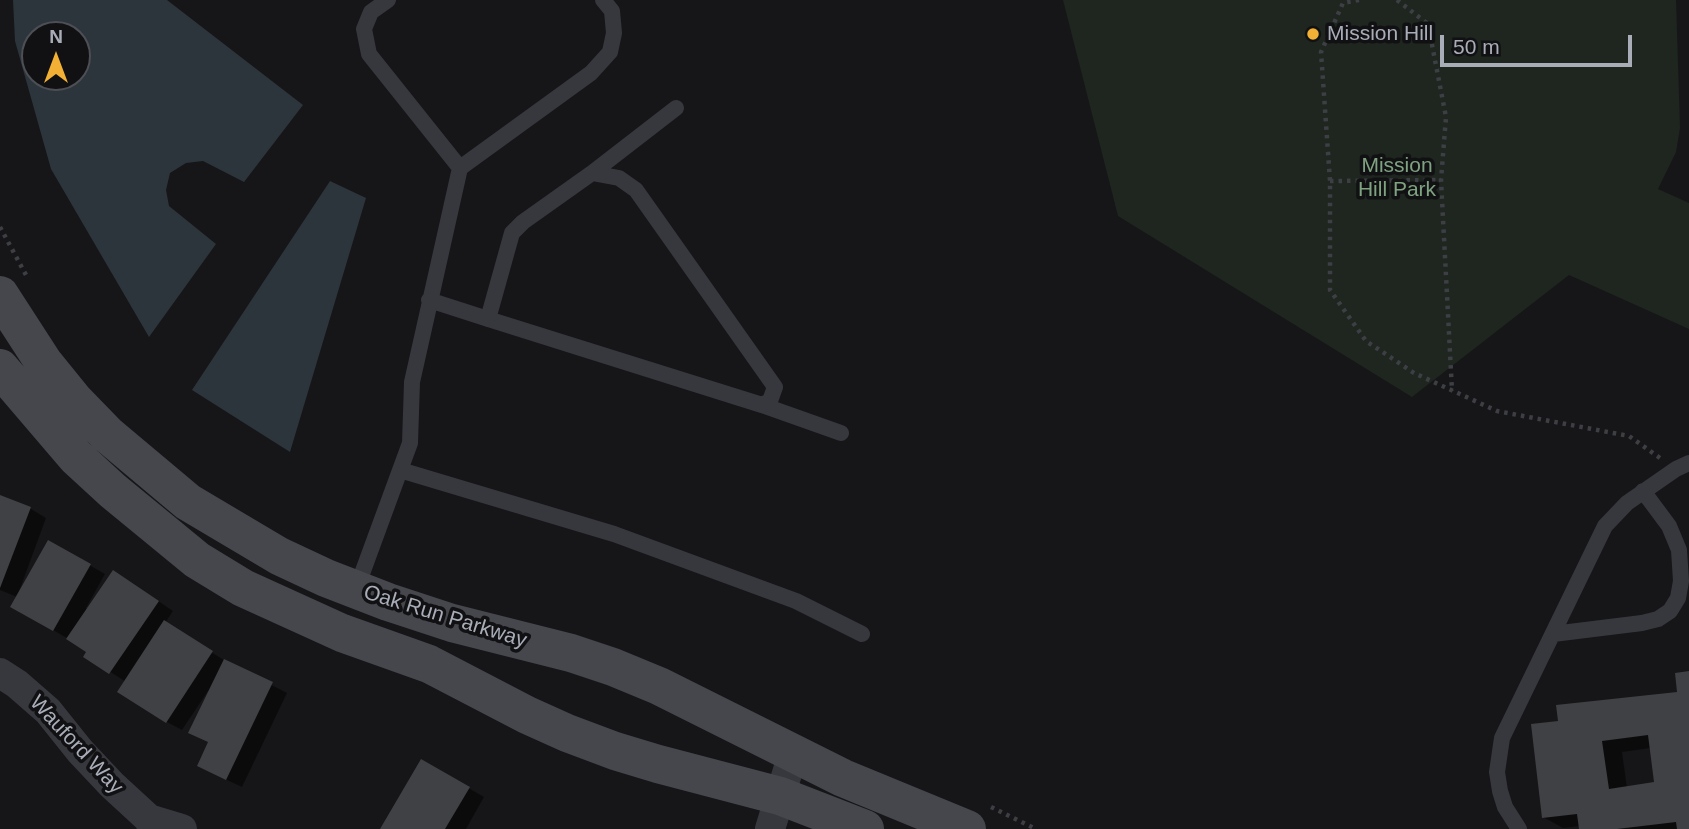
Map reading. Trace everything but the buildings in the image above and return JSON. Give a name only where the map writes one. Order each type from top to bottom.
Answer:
[{"type":"street","name":"Oak Run Parkway","points":[[16,290],[44,363],[74,400],[107,434],[188,502],[237,533],[279,556],[356,590],[452,623],[571,653],[659,686],[843,778],[967,829]]},
{"type":"street","points":[[0,369],[85,466],[149,523],[197,560],[243,588],[342,633],[429,664],[527,715],[579,738],[658,764],[775,812],[865,829]]},
{"type":"street","name":"Wauford Way","points":[[0,673],[48,711],[88,760],[151,824],[182,829]]},
{"type":"street","points":[[775,812],[793,754]]},
{"type":"lane","points":[[388,0],[371,12],[364,29],[369,54],[460,168]]},
{"type":"lane","points":[[356,590],[410,443],[412,382],[460,168],[591,73],[610,52],[614,33],[612,11],[603,0]]},
{"type":"lane","points":[[488,319],[512,233],[676,108]]},
{"type":"lane","points":[[592,173],[619,178],[636,190],[775,387],[770,401],[762,405]]},
{"type":"lane","points":[[429,300],[762,405],[841,433]]},
{"type":"lane","points":[[1519,829],[1505,807],[1500,791],[1497,772],[1502,738],[1605,526],[1643,491],[1682,466]]},
{"type":"lane","points":[[400,470],[614,534],[796,601],[862,634]]},
{"type":"lane","points":[[1552,634],[1642,623],[1658,619],[1670,611],[1678,597],[1681,581],[1679,550],[1669,526],[1643,491]]},
{"type":"path","points":[[1359,0],[1343,3],[1321,52],[1330,181],[1330,290],[1366,341],[1415,373],[1497,411],[1629,436],[1682,466]]},
{"type":"path","points":[[1397,0],[1428,24],[1446,117],[1441,180],[1452,391]]},
{"type":"path","points":[[1330,181],[1441,180]]},
{"type":"path","points":[[0,227],[16,290]]},
{"type":"green space","name":"Mission Hill Park","points":[[1063,0],[1676,0],[1680,128],[1676,152],[1658,189],[1689,203],[1689,329],[1569,275],[1412,397],[1118,216]]},
{"type":"shaded area","points":[[13,0],[167,0],[303,105],[244,182],[203,161],[186,163],[170,173],[166,190],[169,206],[216,244],[149,337],[51,169],[29,91],[91,91],[91,21],[21,21],[21,62],[15,41]]},
{"type":"shaded area","points":[[330,181],[366,198],[290,452],[192,390]]},
{"type":"place","name":"Mission Hill","points":[[1313,34]]}]
